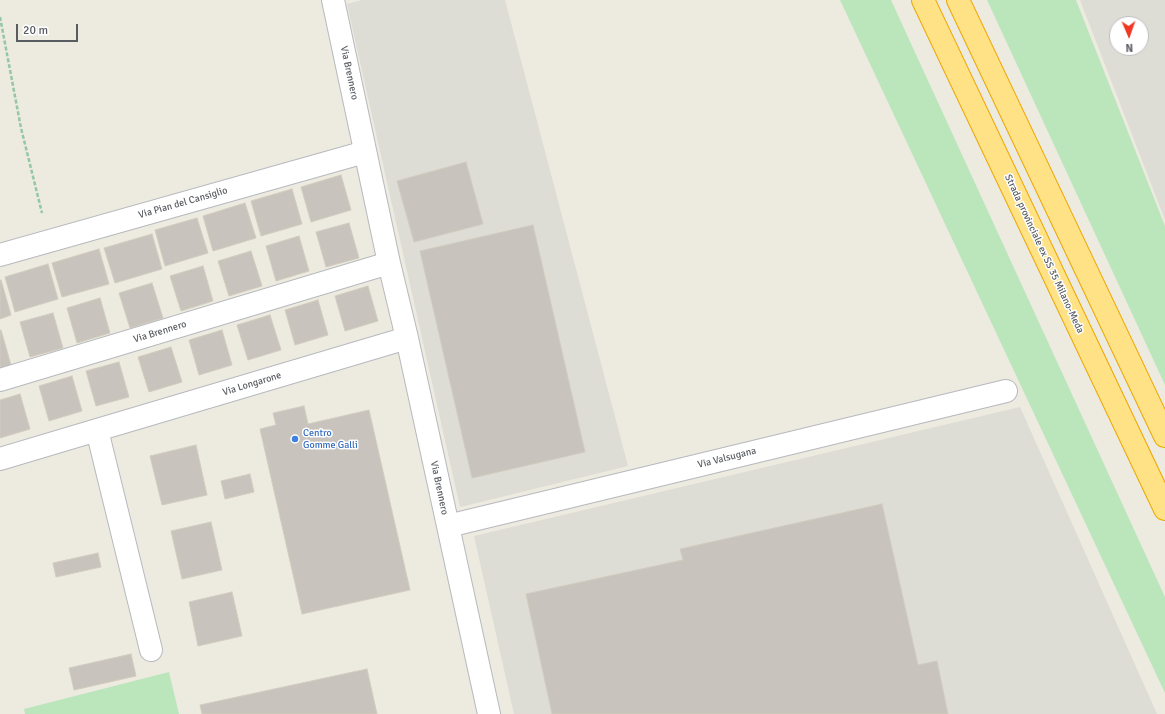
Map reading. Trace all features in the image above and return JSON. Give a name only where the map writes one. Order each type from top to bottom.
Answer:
[{"type":"highway","name":"Strada provinciale ex SS 35 Milano-Meda","points":[[923,0],[1165,509]]},
{"type":"highway","points":[[958,0],[1165,436]]},
{"type":"street","name":"Via Brennero","points":[[334,0],[389,263],[489,714]]},
{"type":"street","name":"Via Pian del Cansiglio","points":[[0,255],[365,152]]},
{"type":"street","name":"Via Brennero","points":[[0,380],[389,263]]},
{"type":"street","name":"Via Longarone","points":[[0,459],[406,338]]},
{"type":"street","name":"Via Valsugana","points":[[448,526],[1006,391]]},
{"type":"street","points":[[97,430],[151,650]]},
{"type":"path","points":[[0,17],[21,128],[42,213]]},
{"type":"shaded area","points":[[362,0],[505,0],[628,466],[460,507],[347,4]]},
{"type":"shaded area","points":[[1080,0],[1165,0],[1165,220]]},
{"type":"shaded area","points":[[1020,407],[1157,714],[514,714],[474,536]]},
{"type":"green space","points":[[840,0],[891,0],[1165,597],[1165,693]]},
{"type":"green space","points":[[987,0],[1076,0],[1165,226],[1165,385]]},
{"type":"green space","points":[[169,672],[179,714],[25,714],[24,709]]},
{"type":"building","points":[[466,162],[483,224],[414,242],[397,181]]},
{"type":"building","points":[[341,175],[351,210],[311,222],[301,187]]},
{"type":"building","points":[[292,189],[302,224],[261,236],[251,201]]},
{"type":"building","points":[[245,203],[256,238],[213,251],[203,216]]},
{"type":"building","points":[[197,218],[208,253],[165,266],[155,230]]},
{"type":"building","points":[[349,223],[359,258],[326,267],[316,232]]},
{"type":"building","points":[[533,225],[585,452],[472,478],[420,251]]},
{"type":"building","points":[[152,234],[162,269],[115,283],[104,248]]},
{"type":"building","points":[[299,236],[309,271],[276,281],[266,246]]},
{"type":"building","points":[[99,249],[109,284],[62,297],[52,263]]},
{"type":"building","points":[[251,251],[262,286],[229,296],[218,261]]},
{"type":"building","points":[[48,264],[58,299],[15,312],[5,277]]},
{"type":"building","points":[[203,266],[213,301],[181,311],[170,276]]},
{"type":"building","points":[[1,280],[11,315],[0,319],[0,281]]},
{"type":"building","points":[[152,283],[163,318],[130,328],[119,293]]},
{"type":"building","points":[[368,286],[378,321],[345,331],[335,296]]},
{"type":"building","points":[[100,298],[110,333],[77,343],[67,308]]},
{"type":"building","points":[[318,300],[328,335],[295,345],[285,310]]},
{"type":"building","points":[[53,313],[63,348],[30,357],[20,322]]},
{"type":"building","points":[[270,315],[281,350],[248,360],[237,325]]},
{"type":"building","points":[[0,330],[11,365],[0,368]]},
{"type":"building","points":[[222,330],[232,365],[199,375],[189,340]]},
{"type":"building","points":[[171,347],[182,382],[149,392],[138,357]]},
{"type":"building","points":[[119,362],[129,397],[96,406],[86,371]]},
{"type":"building","points":[[72,376],[82,411],[49,421],[39,386]]},
{"type":"building","points":[[20,394],[30,429],[0,438],[0,400]]},
{"type":"building","points":[[304,406],[308,424],[369,410],[410,590],[302,614],[260,429],[276,425],[273,413]]},
{"type":"building","points":[[196,445],[207,495],[162,505],[150,456]]},
{"type":"building","points":[[250,474],[254,492],[225,499],[221,481]]},
{"type":"building","points":[[882,504],[918,665],[937,661],[948,714],[552,714],[526,594],[683,560],[680,549]]},
{"type":"building","points":[[211,522],[222,570],[182,579],[171,531]]},
{"type":"building","points":[[98,553],[101,567],[56,577],[53,563]]},
{"type":"building","points":[[232,592],[242,636],[198,646],[189,602]]},
{"type":"building","points":[[131,654],[136,676],[74,690],[69,668]]},
{"type":"building","points":[[367,669],[377,714],[202,714],[200,705]]},
{"type":"place","name":"Centro Gomme Galli","points":[[295,439]]}]
